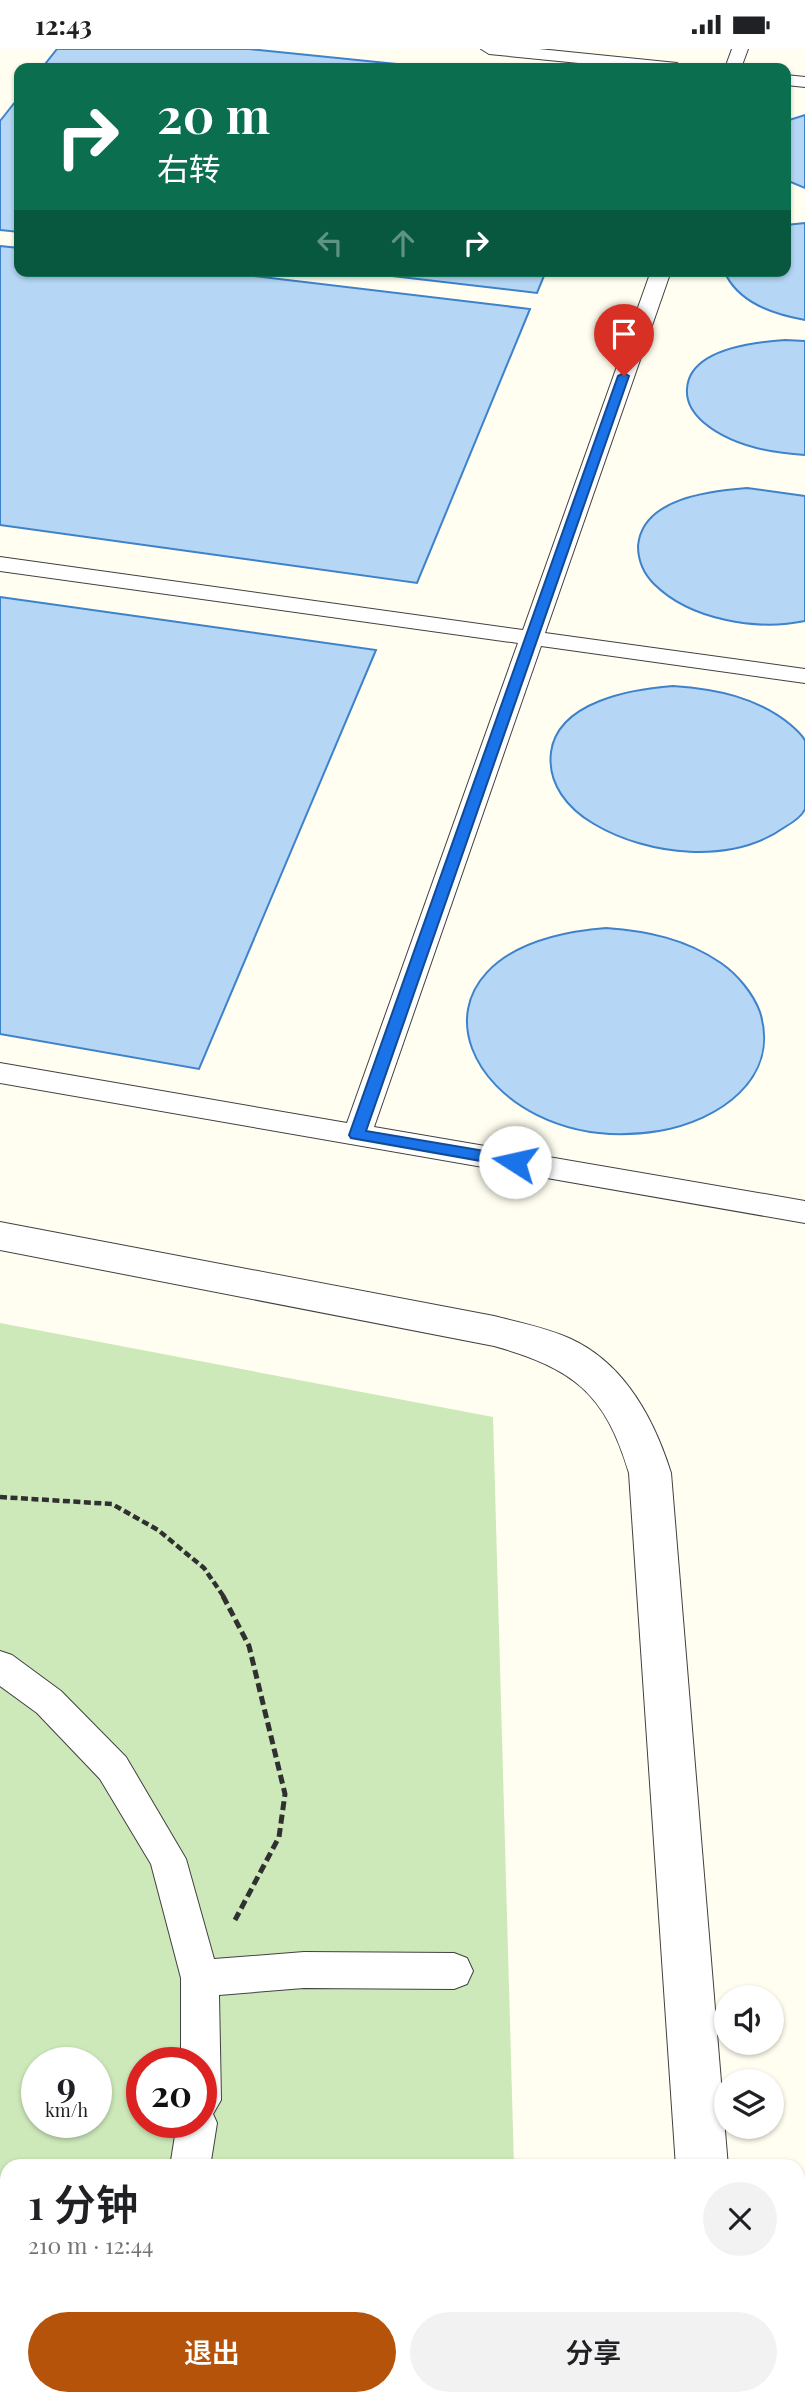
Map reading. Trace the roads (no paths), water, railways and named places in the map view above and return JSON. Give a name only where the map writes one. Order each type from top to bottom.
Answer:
[{"type":"street","points":[[0,1236],[494,1331],[558,1351],[586,1368],[610,1390],[642,1444],[650,1473],[701,2159]]},
{"type":"lane","points":[[489,49],[628,63]]},
{"type":"lane","points":[[357,1135],[659,277]]},
{"type":"lane","points":[[0,565],[805,676]]},
{"type":"lane","points":[[0,1073],[805,1212]]},
{"type":"lane","points":[[0,1666],[49,1702],[113,1768],[168,1859],[201,1978],[201,2047]]},
{"type":"lane","points":[[201,1978],[304,1970],[454,1971]]},
{"type":"lane","points":[[191,2159],[195,2138]]},
{"type":"water","points":[[57,49],[249,49],[387,63],[46,63]]},
{"type":"water","points":[[14,103],[14,231],[0,230],[0,121]]},
{"type":"water","points":[[805,115],[805,188],[791,182],[791,119]]},
{"type":"water","points":[[805,223],[805,320],[769,310],[747,299],[727,277],[791,277],[791,224]]},
{"type":"water","points":[[0,246],[14,247],[14,277],[262,277],[530,309],[417,583],[0,525]]},
{"type":"water","points":[[400,277],[544,277],[537,293]]},
{"type":"water","points":[[785,340],[805,341],[805,455],[751,447],[726,437],[700,419],[688,399],[687,389],[691,375],[711,356],[741,346]]},
{"type":"water","points":[[747,488],[805,496],[805,621],[766,625],[725,620],[705,614],[669,596],[650,580],[642,567],[638,546],[642,530],[664,507],[697,495]]},
{"type":"water","points":[[0,597],[376,650],[199,1069],[0,1034]]},
{"type":"water","points":[[673,686],[705,689],[750,701],[778,715],[799,732],[805,741],[805,809],[799,817],[764,839],[740,847],[690,852],[664,849],[616,835],[585,818],[568,803],[556,785],[551,764],[551,752],[557,735],[567,721],[582,709],[600,701],[638,690]]},
{"type":"water","points":[[606,928],[652,934],[680,942],[708,955],[739,978],[757,1005],[764,1036],[761,1057],[753,1076],[740,1093],[703,1118],[659,1131],[592,1132],[537,1115],[496,1085],[472,1048],[468,1009],[487,972],[532,943]]}]
